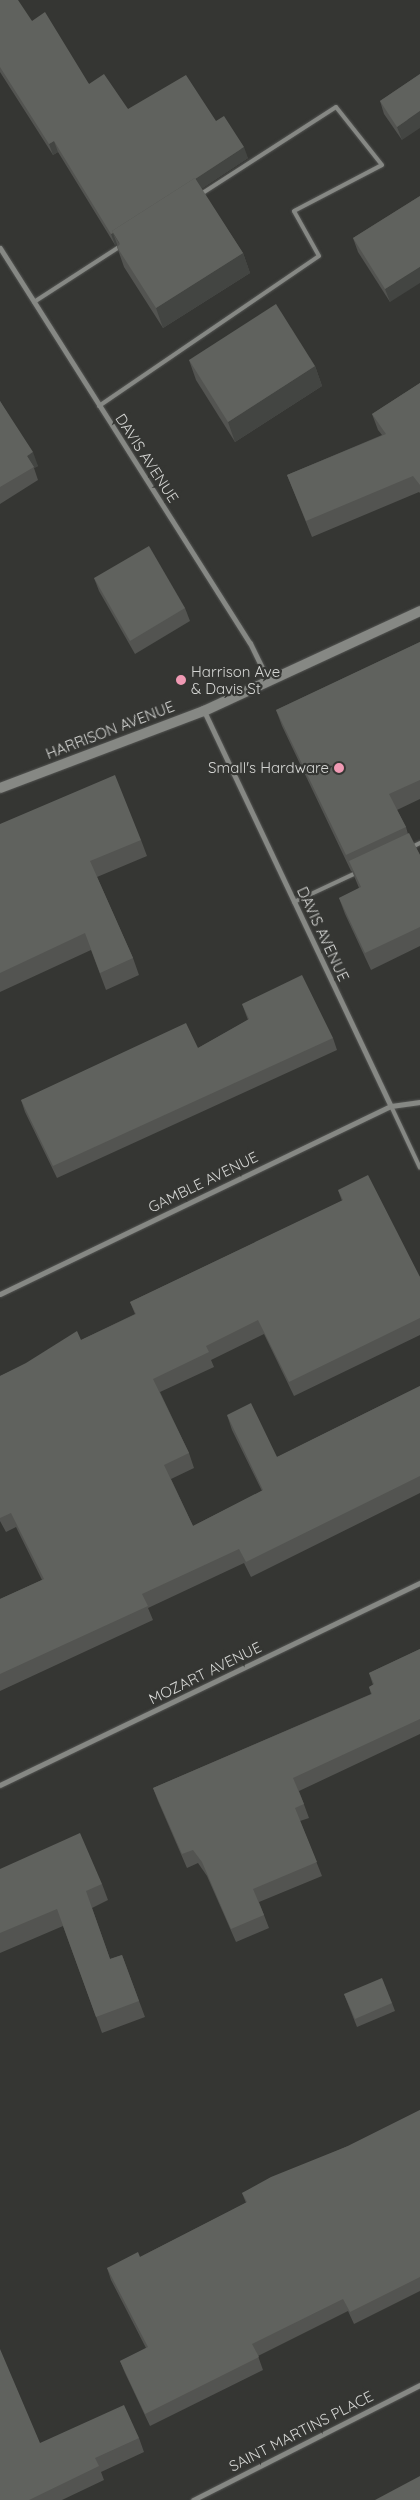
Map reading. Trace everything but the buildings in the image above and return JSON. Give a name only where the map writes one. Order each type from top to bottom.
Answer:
[{"type":"main road","name":"HARRISON AVENUE","points":[[0,788],[204,711],[269,683],[420,611]]},
{"type":"street","name":"DAVIS AVENUE","points":[[0,248],[250,643],[269,683]]},
{"type":"street","name":"DAVIS AVENUE","points":[[204,711],[391,1106]]},
{"type":"street","name":"GAMBLE AVENUE","points":[[0,1294],[391,1106],[420,1102]]},
{"type":"street","name":"MOZART AVENUE","points":[[0,1785],[420,1583]]},
{"type":"street","name":"SAINT MARTINS PLACE","points":[[192,2500],[420,2385]]},
{"type":"lane","points":[[99,406],[319,256],[294,211],[382,165],[336,107],[194,199]]},
{"type":"lane","points":[[34,302],[126,242]]},
{"type":"lane","points":[[402,852],[420,843]]},
{"type":"lane","points":[[294,902],[366,868]]},
{"type":"lane","name":"DAVIS AVENUE","points":[[391,1106],[420,1168]]},
{"type":"place","name":"Harrison Ave & Davis St","points":[[181,680]]},
{"type":"place","name":"Small's Hardware","points":[[339,768]]}]
